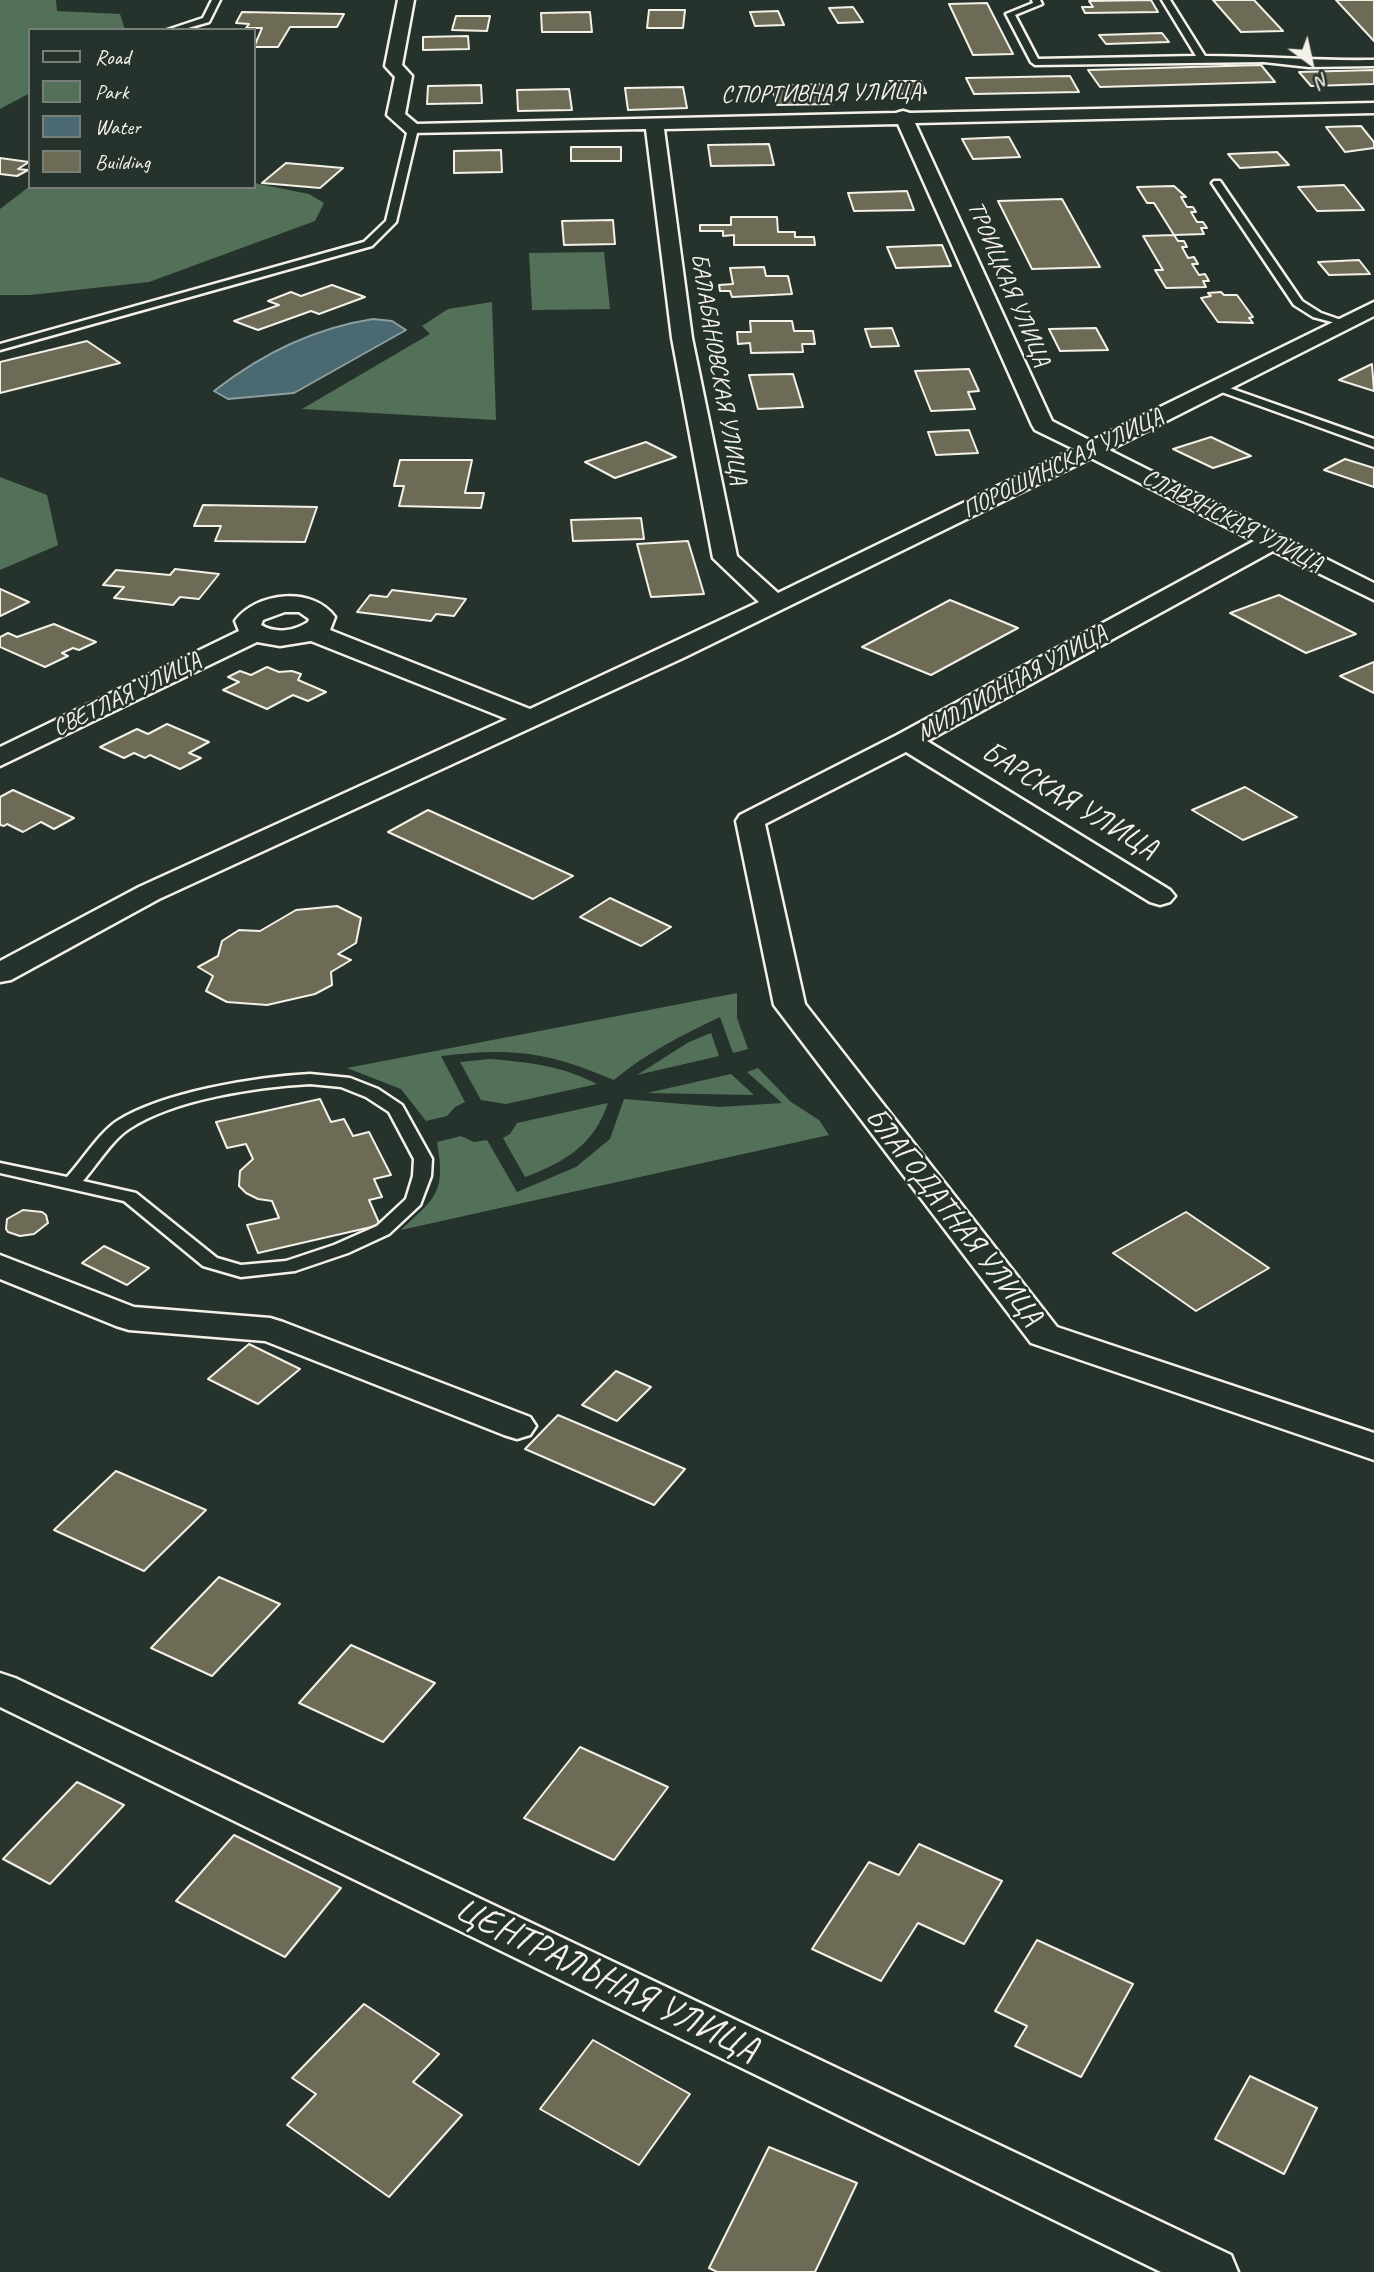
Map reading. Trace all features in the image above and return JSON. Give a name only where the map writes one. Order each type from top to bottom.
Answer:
[{"type":"street","points":[[406,0],[393,66],[404,76],[396,115],[413,129]]},
{"type":"street","name":"СПОРТИВНАЯ УЛИЦА","points":[[413,129],[1374,108]]},
{"type":"street","name":"ТРОИЦКАЯ УЛИЦА","points":[[903,117],[941,194],[1017,372],[1043,425],[1090,449]]},
{"type":"street","name":"БАЛАБАНОВСКАЯ УЛИЦА","points":[[654,122],[682,338],[725,558],[762,609]]},
{"type":"street","name":"ПОРОШИНСКАЯ УЛИЦА","points":[[0,973],[147,894],[762,609],[1220,388],[1374,308]]},
{"type":"street","name":"СЛАВЯНСКАЯ УЛИЦА","points":[[1090,449],[1374,593]]},
{"type":"street","name":"МИЛЛИОННАЯ УЛИЦА","points":[[750,821],[907,741],[1270,542]]},
{"type":"street","name":"СВЕТЛАЯ УЛИЦА","points":[[0,758],[255,633],[265,637],[286,638],[312,632],[480,701],[529,718]]},
{"type":"street","name":"БАРСКАЯ УЛИЦА","points":[[907,741],[1160,895]]},
{"type":"street","name":"БЛАГОДАТНАЯ УЛИЦА","points":[[750,821],[790,1005],[1044,1335],[1374,1447]]},
{"type":"street","points":[[0,1266],[129,1318],[270,1329],[517,1426]]},
{"type":"street","name":"ЦЕНТРАЛЬНАЯ УЛИЦА","points":[[0,1689],[1213,2272]]},
{"type":"lane","points":[[178,28],[206,20],[216,0]]},
{"type":"lane","points":[[1036,0],[1038,4],[1010,14],[1035,62],[1202,59],[1264,59],[1309,64],[1374,62]]},
{"type":"lane","points":[[1166,0],[1202,59]]},
{"type":"lane","points":[[0,347],[368,244],[391,222],[413,129]]},
{"type":"lane","points":[[1217,183],[1298,303],[1317,315],[1343,324]]},
{"type":"lane","points":[[1220,388],[1374,443]]},
{"type":"lane","points":[[0,1168],[130,1198],[210,1262],[241,1271],[288,1267],[341,1249],[383,1230],[414,1201],[422,1176],[423,1159],[396,1109],[372,1093],[344,1082],[310,1079],[269,1081],[160,1106],[121,1126],[71,1184]]},
{"type":"green space","points":[[0,0],[56,0],[57,11],[120,14],[124,28],[28,28],[28,94],[0,109]]},
{"type":"green space","points":[[256,183],[309,194],[324,203],[315,221],[149,282],[30,295],[0,295],[0,209],[28,188],[256,189]]},
{"type":"green space","points":[[604,252],[610,309],[532,310],[529,253]]},
{"type":"green space","points":[[492,302],[496,420],[302,409],[430,334],[422,326],[448,309]]},
{"type":"green space","points":[[0,477],[47,495],[58,545],[0,570]]},
{"type":"green space","points":[[737,993],[737,1018],[748,1049],[733,1053],[720,1017],[652,1053],[614,1080],[569,1063],[530,1054],[489,1052],[441,1056],[465,1102],[455,1107],[447,1116],[426,1121],[401,1089],[347,1068]]},
{"type":"green space","points":[[711,1033],[719,1056],[637,1075],[689,1042]]},
{"type":"green space","points":[[490,1059],[545,1066],[597,1084],[506,1104],[481,1100],[460,1062]]},
{"type":"green space","points":[[758,1068],[791,1102],[819,1120],[829,1135],[401,1230],[423,1210],[436,1193],[440,1173],[437,1142],[461,1136],[474,1142],[487,1140],[517,1192],[576,1167],[610,1139],[624,1099],[719,1107],[782,1103],[747,1072]]},
{"type":"green space","points":[[731,1074],[754,1095],[647,1093]]},
{"type":"green space","points":[[608,1103],[595,1130],[576,1150],[553,1165],[525,1177],[503,1138],[510,1134],[517,1123]]},
{"type":"water","points":[[373,319],[392,321],[406,330],[294,393],[228,399],[214,391],[250,366],[289,345],[330,329]]},
{"type":"building","points":[[1151,0],[1158,12],[1085,13],[1082,7],[1093,7],[1089,1]]},
{"type":"building","points":[[1213,0],[1254,0],[1283,31],[1241,32]]},
{"type":"building","points":[[1336,0],[1374,0],[1374,41]]},
{"type":"building","points":[[987,3],[1013,54],[973,55],[949,4]]},
{"type":"building","points":[[853,7],[863,22],[838,23],[829,8]]},
{"type":"building","points":[[649,10],[685,10],[683,28],[647,28]]},
{"type":"building","points":[[778,11],[784,25],[755,26],[750,12]]},
{"type":"building","points":[[242,12],[344,14],[337,27],[290,27],[278,47],[256,47],[262,28],[246,28],[249,24],[236,23]]},
{"type":"building","points":[[590,12],[592,32],[542,32],[541,13]]},
{"type":"building","points":[[456,16],[490,16],[487,31],[452,30]]},
{"type":"building","points":[[1162,33],[1169,42],[1106,44],[1099,35]]},
{"type":"building","points":[[468,36],[469,49],[423,50],[423,37]]},
{"type":"building","points":[[1261,65],[1275,82],[1100,87],[1088,70]]},
{"type":"building","points":[[1374,70],[1374,84],[1311,86],[1299,72]]},
{"type":"building","points":[[1070,76],[1079,92],[974,94],[966,78]]},
{"type":"building","points":[[887,81],[921,81],[926,93],[892,94]]},
{"type":"building","points":[[826,84],[832,104],[777,105],[771,86]]},
{"type":"building","points":[[481,85],[482,103],[427,104],[428,86]]},
{"type":"building","points":[[683,87],[687,108],[628,110],[625,88]]},
{"type":"building","points":[[569,89],[572,110],[518,111],[517,90]]},
{"type":"building","points":[[1361,126],[1374,142],[1374,148],[1345,152],[1326,127]]},
{"type":"building","points":[[1009,137],[1020,157],[973,159],[962,139]]},
{"type":"building","points":[[769,144],[774,165],[711,166],[708,145]]},
{"type":"building","points":[[571,147],[621,147],[621,161],[571,161]]},
{"type":"building","points":[[501,150],[502,172],[454,173],[454,151]]},
{"type":"building","points":[[1277,152],[1289,165],[1240,168],[1228,154]]},
{"type":"building","points":[[0,158],[28,162],[18,169],[28,170],[17,176],[0,174]]},
{"type":"building","points":[[286,163],[343,168],[320,188],[262,183]]},
{"type":"building","points":[[1344,185],[1364,210],[1317,211],[1298,187]]},
{"type":"building","points":[[1174,186],[1186,197],[1181,197],[1187,207],[1193,207],[1196,212],[1191,212],[1197,222],[1203,222],[1207,228],[1201,228],[1204,234],[1174,235],[1154,203],[1147,203],[1137,187]]},
{"type":"building","points":[[907,191],[914,210],[854,211],[848,193]]},
{"type":"building","points":[[1062,199],[1100,267],[1032,269],[998,201]]},
{"type":"building","points":[[731,217],[777,217],[778,232],[795,232],[795,237],[814,237],[815,245],[734,245],[734,235],[723,236],[723,231],[700,231],[700,225],[731,225]]},
{"type":"building","points":[[613,220],[615,244],[564,245],[562,221]]},
{"type":"building","points":[[1174,235],[1178,241],[1184,241],[1187,247],[1182,247],[1188,258],[1194,257],[1198,264],[1192,264],[1199,275],[1205,274],[1209,281],[1203,281],[1206,287],[1166,288],[1155,270],[1163,270],[1143,236]]},
{"type":"building","points":[[942,245],[951,266],[896,268],[887,247]]},
{"type":"building","points":[[1359,260],[1370,274],[1329,275],[1318,262]]},
{"type":"building","points":[[764,267],[766,276],[788,276],[792,294],[732,297],[730,291],[720,291],[719,285],[733,284],[730,268]]},
{"type":"building","points":[[332,285],[365,297],[319,314],[311,311],[258,330],[234,321],[279,305],[268,301],[291,292],[301,296]]},
{"type":"building","points":[[1221,292],[1224,295],[1237,295],[1253,317],[1249,318],[1253,323],[1218,322],[1201,298],[1211,296],[1208,293]]},
{"type":"building","points":[[750,321],[792,321],[794,331],[813,331],[815,344],[802,344],[803,352],[751,353],[750,343],[738,344],[737,332],[751,332]]},
{"type":"building","points":[[892,328],[899,346],[871,347],[865,329]]},
{"type":"building","points":[[1096,328],[1108,350],[1060,351],[1049,329]]},
{"type":"building","points":[[87,341],[120,363],[0,393],[0,362]]},
{"type":"building","points":[[1372,364],[1374,391],[1339,380]]},
{"type":"building","points":[[969,369],[979,391],[968,392],[975,409],[931,411],[915,371]]},
{"type":"building","points":[[793,374],[803,407],[758,409],[749,375]]},
{"type":"building","points":[[969,430],[978,453],[936,455],[928,432]]},
{"type":"building","points":[[1211,437],[1251,456],[1213,468],[1173,449]]},
{"type":"building","points":[[646,442],[676,457],[615,478],[585,462]]},
{"type":"building","points":[[1345,459],[1374,468],[1374,487],[1324,470]]},
{"type":"building","points":[[400,460],[472,460],[465,493],[484,493],[481,508],[399,506],[404,486],[394,486]]},
{"type":"building","points":[[203,505],[317,507],[305,542],[215,541],[221,526],[194,526]]},
{"type":"building","points":[[641,518],[644,539],[573,541],[571,520]]},
{"type":"building","points":[[688,541],[704,594],[651,597],[637,544]]},
{"type":"building","points":[[175,569],[219,574],[199,599],[180,597],[173,605],[114,598],[124,587],[103,585],[116,570],[170,575]]},
{"type":"building","points":[[0,589],[29,602],[0,616]]},
{"type":"building","points":[[392,590],[466,599],[454,616],[436,614],[431,621],[357,612],[370,595],[387,597]]},
{"type":"building","points":[[1279,595],[1356,634],[1306,653],[1230,613]]},
{"type":"building","points":[[950,600],[1018,628],[931,675],[862,647]]},
{"type":"building","points":[[54,624],[96,642],[79,650],[73,648],[62,653],[68,656],[45,667],[0,647],[0,637],[8,633],[17,637]]},
{"type":"building","points":[[1374,662],[1374,693],[1340,676]]},
{"type":"building","points":[[267,667],[279,672],[292,671],[301,674],[298,680],[326,692],[308,701],[293,695],[267,709],[223,690],[239,682],[228,677],[240,671],[251,675]]},
{"type":"building","points":[[167,724],[209,742],[189,753],[201,758],[180,769],[150,755],[145,758],[134,753],[124,758],[100,747],[137,729],[148,734]]},
{"type":"building","points":[[1245,787],[1297,817],[1243,840],[1192,810]]},
{"type":"building","points":[[13,790],[74,818],[54,829],[41,822],[23,832],[7,824],[0,825],[0,797]]},
{"type":"building","points":[[428,810],[573,876],[533,899],[388,832]]},
{"type":"building","points":[[610,898],[671,927],[641,946],[580,917]]},
{"type":"building","points":[[337,906],[361,918],[356,943],[338,954],[351,960],[331,972],[332,985],[315,994],[267,1005],[227,1002],[206,991],[213,976],[198,967],[218,956],[222,941],[239,930],[260,931],[296,910]]},
{"type":"building","points":[[320,1099],[331,1122],[344,1119],[353,1136],[369,1132],[391,1175],[374,1179],[382,1197],[369,1200],[380,1225],[258,1253],[247,1225],[279,1218],[272,1201],[258,1199],[239,1186],[240,1171],[253,1159],[246,1144],[227,1148],[216,1122]]},
{"type":"building","points":[[23,1210],[42,1212],[48,1223],[34,1234],[20,1236],[8,1232],[7,1219]]},
{"type":"building","points":[[1186,1212],[1269,1268],[1196,1311],[1113,1253]]},
{"type":"building","points":[[104,1246],[149,1268],[127,1285],[82,1263]]},
{"type":"building","points":[[249,1344],[300,1369],[258,1404],[208,1379]]},
{"type":"building","points":[[616,1371],[651,1387],[617,1421],[582,1405]]},
{"type":"building","points":[[558,1415],[685,1469],[654,1505],[525,1449]]},
{"type":"building","points":[[116,1471],[206,1510],[144,1571],[54,1530]]},
{"type":"building","points":[[219,1577],[280,1604],[212,1676],[151,1648]]},
{"type":"building","points":[[351,1645],[435,1683],[383,1742],[299,1703]]},
{"type":"building","points":[[580,1747],[668,1787],[614,1860],[524,1818]]},
{"type":"building","points":[[77,1782],[124,1805],[50,1884],[3,1859]]},
{"type":"building","points":[[234,1835],[341,1888],[285,1957],[176,1901]]},
{"type":"building","points":[[919,1844],[1002,1881],[964,1944],[918,1923],[881,1981],[812,1949],[869,1862],[899,1875]]},
{"type":"building","points":[[1037,1940],[1133,1984],[1081,2077],[1015,2046],[1027,2026],[995,2011]]},
{"type":"building","points":[[364,2004],[439,2054],[413,2082],[462,2115],[389,2197],[287,2125],[316,2094],[292,2078]]},
{"type":"building","points":[[593,2040],[690,2094],[639,2165],[540,2109]]},
{"type":"building","points":[[1250,2076],[1317,2108],[1284,2174],[1215,2139]]},
{"type":"building","points":[[769,2147],[857,2183],[815,2272],[717,2272],[709,2268]]}]
